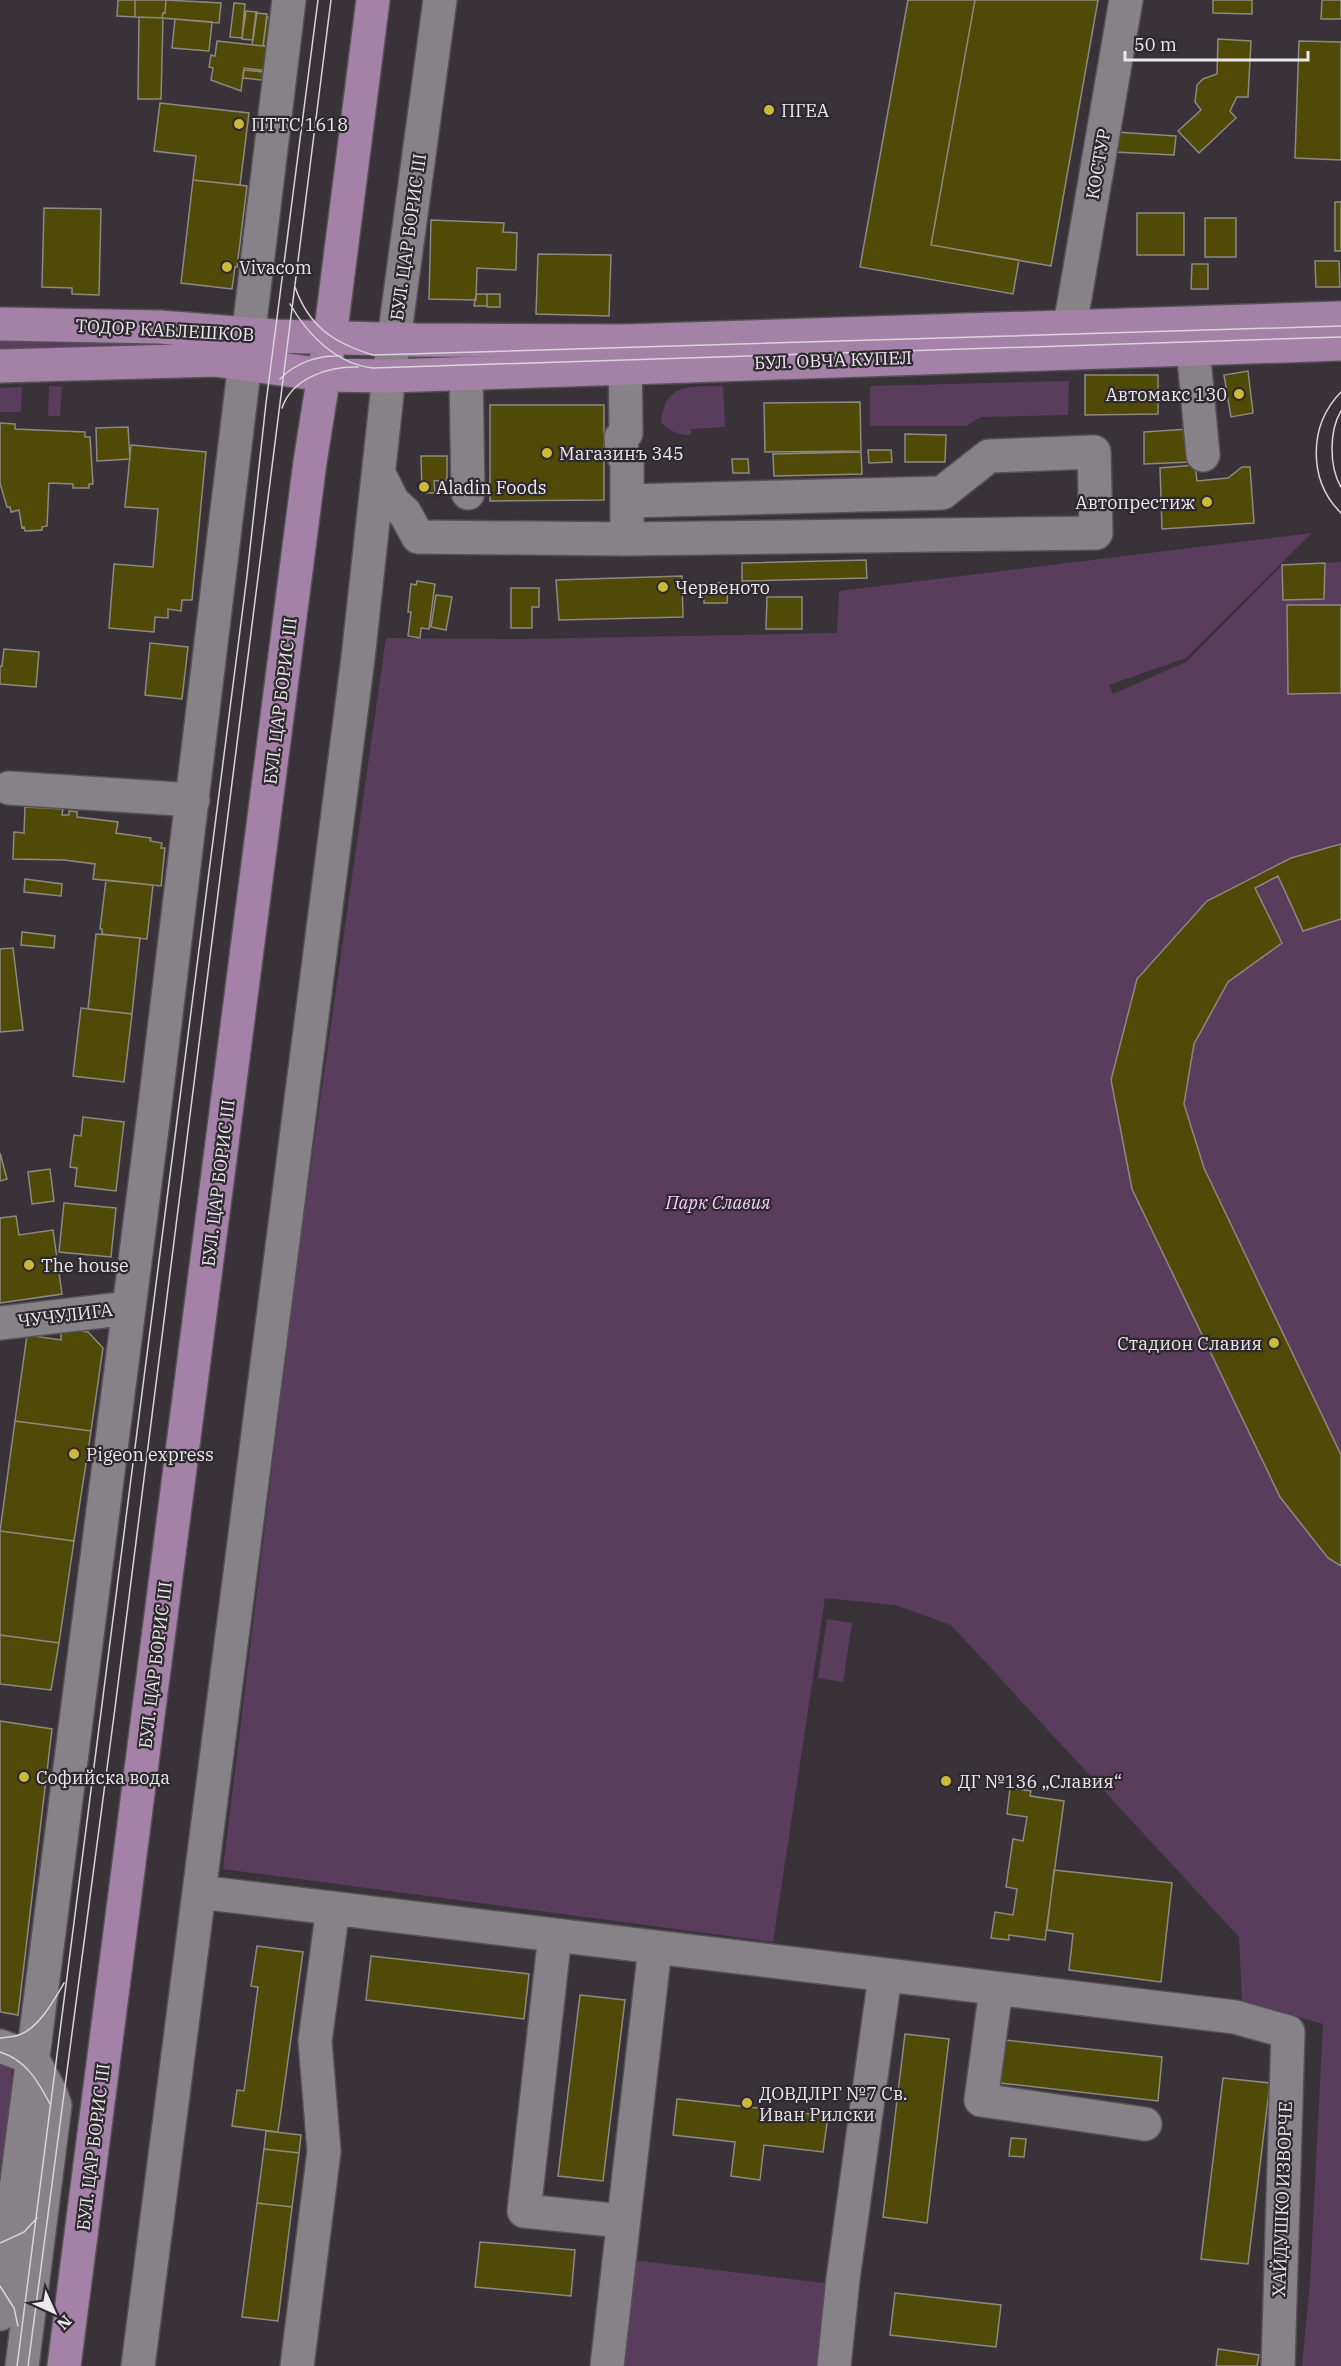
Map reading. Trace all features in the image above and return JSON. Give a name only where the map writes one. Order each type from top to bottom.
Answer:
[{"type":"main road","name":"БУЛ. ЦАР БОРИС III","points":[[64,2366],[310,462],[330,337],[373,0]]},
{"type":"main road","name":"БУЛ. ОВЧА КУПЕЛ","points":[[324,375],[389,376],[466,373],[625,354],[1066,340],[1341,318]]},
{"type":"main road","name":"ТОДОР КАБЛЕШКОВ","points":[[0,324],[160,327],[247,349],[324,375]]},
{"type":"main road","name":"ТОДОР КАБЛЕШКОВ","points":[[0,366],[214,360],[247,349],[330,337]]},
{"type":"main road","name":"БУЛ. ОВЧА КУПЕЛ","points":[[330,337],[625,354]]},
{"type":"main road","name":"БУЛ. ОВЧА КУПЕЛ","points":[[1066,340],[1193,348],[1341,344]]},
{"type":"street","points":[[0,2314],[193,800],[289,0]]},
{"type":"street","name":"БУЛ. ЦАР БОРИС III","points":[[138,2366],[359,648],[389,376],[440,0]]},
{"type":"street","name":"КОСТУР","points":[[1066,340],[1126,0]]},
{"type":"street","points":[[1193,348],[1203,455]]},
{"type":"street","points":[[625,354],[628,501],[626,539]]},
{"type":"street","points":[[466,373],[468,493]]},
{"type":"street","points":[[379,474],[393,502],[405,513],[418,537],[626,539],[1096,533],[1094,452],[989,456],[942,492],[628,501]]},
{"type":"street","points":[[9,788],[193,800]]},
{"type":"street","name":"ЧУЧУЛИГА","points":[[0,1323],[129,1308]]},
{"type":"street","points":[[199,1892],[996,1989],[981,2100],[1144,2124]]},
{"type":"street","points":[[297,2366],[324,2151],[315,2041],[333,1908]]},
{"type":"street","points":[[555,1935],[524,2211],[622,2221]]},
{"type":"street","points":[[606,2366],[655,1948]]},
{"type":"street","points":[[834,2366],[843,2279],[885,1976]]},
{"type":"street","name":"ХАЙДУШКО ИЗВОРЧЕ","points":[[996,1989],[1235,2017],[1288,2032],[1278,2366]]},
{"type":"street","points":[[0,2046],[32,2058],[55,2105],[22,2366]]},
{"type":"green space","points":[[0,334],[223,345],[0,351]]},
{"type":"green space","points":[[1069,381],[1068,415],[981,417],[966,426],[870,426],[870,386]]},
{"type":"green space","points":[[49,386],[62,387],[60,416],[48,416]]},
{"type":"green space","points":[[723,386],[725,427],[691,429],[691,435],[683,435],[661,423],[663,410],[673,394],[689,387]]},
{"type":"green space","points":[[22,387],[21,412],[0,412],[0,388]]},
{"type":"green space","name":"Парк Славия","points":[[1312,533],[1186,658],[1109,685],[1113,694],[1186,662],[1282,565],[1341,562],[1341,2366],[1302,2366],[1310,2282],[1323,2024],[1242,2000],[1239,1937],[951,1625],[895,1605],[825,1598],[773,1942],[223,1869],[298,1257],[386,638],[522,639],[837,633],[839,591]]},
{"type":"green space","points":[[827,1619],[852,1623],[843,1682],[818,1678]]},
{"type":"green space","points":[[0,2062],[11,2068],[12,2080],[0,2183]]},
{"type":"green space","points":[[624,2259],[832,2284],[823,2366],[613,2366]]},
{"type":"building","points":[[118,0],[135,0],[135,17],[117,16]]},
{"type":"building","points":[[135,0],[166,0],[165,13],[162,18],[135,17]]},
{"type":"building","points":[[166,0],[221,3],[219,23],[162,18],[165,13]]},
{"type":"building","points":[[908,0],[975,0],[931,245],[1019,260],[1013,294],[860,267]]},
{"type":"building","points":[[975,0],[1098,0],[1051,266],[931,245]]},
{"type":"building","points":[[1213,0],[1252,0],[1252,14],[1213,13]]},
{"type":"building","points":[[1322,0],[1341,0],[1341,19],[1321,19]]},
{"type":"building","points":[[234,3],[245,4],[242,38],[230,37]]},
{"type":"building","points":[[246,11],[257,12],[253,40],[242,39]]},
{"type":"building","points":[[256,13],[267,14],[263,46],[252,45]]},
{"type":"building","points":[[139,17],[163,18],[161,99],[138,99]]},
{"type":"building","points":[[267,17],[277,18],[273,47],[263,46]]},
{"type":"building","points":[[175,19],[212,22],[209,51],[172,48]]},
{"type":"building","points":[[1218,39],[1251,41],[1248,97],[1237,97],[1230,111],[1236,118],[1199,153],[1178,131],[1201,110],[1195,102],[1197,85],[1203,79],[1217,74]]},
{"type":"building","points":[[217,41],[273,47],[269,71],[244,68],[241,91],[211,80],[213,68],[209,67],[211,55],[215,56]]},
{"type":"building","points":[[1299,41],[1341,42],[1341,160],[1295,158]]},
{"type":"building","points":[[244,70],[263,72],[262,80],[243,78]]},
{"type":"building","points":[[160,103],[249,113],[240,185],[193,180],[196,156],[154,151]]},
{"type":"building","points":[[1115,132],[1176,136],[1174,155],[1114,152]]},
{"type":"building","points":[[193,180],[247,186],[232,289],[181,283]]},
{"type":"building","points":[[1335,202],[1341,202],[1341,251],[1335,251]]},
{"type":"building","points":[[44,208],[101,209],[99,295],[72,294],[72,288],[42,287]]},
{"type":"building","points":[[1137,213],[1184,213],[1184,255],[1137,255]]},
{"type":"building","points":[[1205,218],[1236,218],[1236,257],[1205,257]]},
{"type":"building","points":[[431,220],[504,223],[503,232],[517,233],[516,270],[477,268],[476,300],[429,299]]},
{"type":"building","points":[[538,254],[611,255],[609,316],[536,314]]},
{"type":"building","points":[[1315,261],[1339,261],[1340,287],[1316,287]]},
{"type":"building","points":[[1192,264],[1208,264],[1208,289],[1191,289]]},
{"type":"building","points":[[476,294],[487,294],[487,306],[474,306]]},
{"type":"building","points":[[487,294],[500,294],[500,307],[487,307]]},
{"type":"building","name":"Автомакс 130","points":[[1248,371],[1253,413],[1231,417],[1224,375]]},
{"type":"building","points":[[1085,375],[1158,375],[1158,414],[1085,415]]},
{"type":"building","points":[[860,402],[861,451],[765,452],[764,403]]},
{"type":"building","name":"Магазинъ 345","points":[[490,405],[604,405],[604,500],[490,501]]},
{"type":"building","points":[[0,423],[15,424],[15,429],[85,432],[85,437],[90,437],[93,484],[89,484],[89,488],[73,488],[73,484],[49,483],[47,526],[42,527],[42,530],[25,531],[24,527],[22,528],[19,510],[11,512],[10,507],[7,507],[0,483]]},
{"type":"building","points":[[128,427],[130,459],[97,461],[96,428]]},
{"type":"building","points":[[1189,429],[1190,462],[1144,464],[1144,432]]},
{"type":"building","points":[[905,434],[946,435],[945,462],[905,462]]},
{"type":"building","points":[[131,445],[206,452],[192,600],[182,600],[181,611],[168,609],[168,618],[155,617],[154,632],[109,628],[114,564],[153,567],[158,509],[125,507]]},
{"type":"building","points":[[868,450],[891,450],[892,462],[869,463]]},
{"type":"building","points":[[861,452],[862,474],[774,476],[773,454]]},
{"type":"building","points":[[421,456],[447,456],[447,480],[434,481],[435,493],[422,493]]},
{"type":"building","points":[[732,459],[748,459],[749,473],[733,473]]},
{"type":"building","name":"Автопрестиж","points":[[1195,465],[1197,481],[1228,478],[1242,467],[1250,467],[1254,523],[1162,529],[1160,468]]},
{"type":"building","points":[[866,560],[867,578],[742,581],[742,563]]},
{"type":"building","points":[[1325,563],[1324,599],[1283,600],[1282,565]]},
{"type":"building","points":[[682,576],[683,617],[559,620],[556,580]]},
{"type":"building","points":[[417,581],[435,584],[429,629],[421,628],[420,638],[408,636],[411,584],[416,585]]},
{"type":"building","points":[[704,583],[728,583],[727,603],[704,603]]},
{"type":"building","points":[[511,588],[539,588],[539,607],[532,607],[532,628],[511,628]]},
{"type":"building","points":[[436,595],[452,597],[446,630],[431,627]]},
{"type":"building","points":[[767,597],[802,597],[802,629],[766,629]]},
{"type":"building","points":[[1287,605],[1341,605],[1341,693],[1288,694]]},
{"type":"building","points":[[150,643],[188,647],[182,699],[145,695]]},
{"type":"building","points":[[4,649],[39,652],[36,687],[0,684],[0,666],[2,666]]},
{"type":"building","points":[[25,807],[63,809],[62,815],[69,815],[69,811],[77,812],[77,817],[118,822],[116,833],[151,838],[150,841],[162,843],[161,848],[165,848],[161,886],[93,879],[95,864],[64,860],[13,859],[14,832],[24,833]]},
{"type":"building","points":[[1341,844],[1341,919],[1303,931],[1278,876],[1255,888],[1282,943],[1228,982],[1194,1044],[1184,1104],[1204,1168],[1341,1455],[1341,1566],[1328,1558],[1280,1497],[1132,1189],[1111,1080],[1137,979],[1207,901],[1291,858]]},
{"type":"building","points":[[25,879],[62,884],[61,896],[24,892]]},
{"type":"building","points":[[106,880],[153,885],[147,939],[102,934],[102,929],[100,929]]},
{"type":"building","points":[[22,932],[55,936],[54,948],[21,945]]},
{"type":"building","points":[[96,934],[140,938],[132,1014],[88,1009]]},
{"type":"building","points":[[13,948],[23,1030],[0,1032],[0,949]]},
{"type":"building","points":[[81,1008],[132,1014],[124,1082],[73,1076]]},
{"type":"building","points":[[83,1117],[124,1122],[116,1191],[75,1186],[77,1168],[70,1167],[74,1135],[81,1136]]},
{"type":"building","points":[[0,1153],[7,1179],[0,1181]]},
{"type":"building","points":[[50,1169],[54,1201],[32,1204],[28,1172]]},
{"type":"building","points":[[64,1203],[116,1208],[111,1257],[59,1252]]},
{"type":"building","name":"The house","points":[[16,1216],[19,1235],[53,1230],[62,1294],[0,1303],[0,1218]]},
{"type":"building","points":[[61,1328],[88,1332],[103,1348],[91,1431],[15,1421],[27,1335],[61,1340]]},
{"type":"building","points":[[15,1421],[91,1431],[74,1541],[0,1531]]},
{"type":"building","points":[[0,1531],[74,1541],[59,1643],[0,1635]]},
{"type":"building","points":[[0,1635],[59,1643],[51,1690],[0,1684]]},
{"type":"building","points":[[0,1721],[52,1729],[18,2015],[1,2012],[0,2009]]},
{"type":"building","points":[[1010,1788],[1031,1791],[1030,1796],[1064,1801],[1045,1940],[1009,1935],[1009,1940],[991,1938],[995,1912],[1013,1915],[1017,1889],[1006,1887],[1013,1839],[1023,1841],[1027,1817],[1007,1814]]},
{"type":"building","points":[[1054,1870],[1172,1883],[1161,1982],[1069,1970],[1073,1934],[1047,1930]]},
{"type":"building","points":[[257,1946],[303,1952],[278,2132],[232,2126],[237,2090],[244,2091],[258,1987],[251,1986]]},
{"type":"building","points":[[371,1956],[529,1974],[524,2019],[366,2000]]},
{"type":"building","points":[[580,1995],[625,2000],[603,2181],[558,2176]]},
{"type":"building","points":[[905,2034],[949,2039],[927,2223],[883,2217]]},
{"type":"building","points":[[1005,2040],[1162,2057],[1158,2101],[1000,2083]]},
{"type":"building","points":[[1223,2078],[1270,2083],[1248,2264],[1201,2259]]},
{"type":"building","points":[[677,2099],[828,2116],[823,2152],[764,2145],[760,2180],[731,2176],[735,2142],[673,2135]]},
{"type":"building","points":[[266,2131],[301,2135],[299,2153],[264,2149]]},
{"type":"building","points":[[1011,2138],[1026,2139],[1024,2157],[1009,2156]]},
{"type":"building","points":[[264,2149],[299,2153],[292,2207],[257,2203]]},
{"type":"building","points":[[257,2203],[292,2207],[278,2321],[242,2317]]},
{"type":"building","points":[[480,2242],[575,2250],[571,2296],[475,2287]]},
{"type":"building","points":[[895,2293],[1001,2305],[996,2347],[890,2335]]},
{"type":"building","points":[[1218,2349],[1259,2355],[1257,2366],[1216,2366]]},
{"type":"tram line","points":[[17,2366],[247,576],[266,403],[318,0]]},
{"type":"tram line","points":[[28,2366],[115,1708],[331,0]]},
{"type":"tram line","points":[[295,287],[308,313],[325,332],[346,345],[373,355],[1341,326]]},
{"type":"tram line","points":[[290,304],[305,326],[324,346],[347,361],[373,368],[1341,337]]},
{"type":"tram line","points":[[280,379],[307,361],[340,356]]},
{"type":"tram line","points":[[282,408],[294,389],[313,376],[335,369],[358,367]]},
{"type":"tram line","points":[[1341,392],[1322,421],[1316,453],[1322,485],[1330,500],[1341,513]]},
{"type":"tram line","points":[[1341,411],[1334,428],[1332,449],[1334,470],[1341,487]]},
{"type":"tram line","points":[[0,2038],[19,2035],[33,2026],[45,2013],[64,1983]]},
{"type":"tram line","points":[[0,2052],[17,2060],[30,2072],[50,2104]]},
{"type":"tram line","points":[[0,2243],[24,2232],[37,2218]]},
{"type":"tram line","points":[[0,2286],[14,2308],[18,2326]]},
{"type":"place","name":"ПГЕА","points":[[769,110]]},
{"type":"place","name":"ПТТС 1618","points":[[239,124]]},
{"type":"place","name":"Vivacom","points":[[227,267]]},
{"type":"place","name":"Автомакс 130","points":[[1239,394]]},
{"type":"place","name":"Магазинъ 345","points":[[547,453]]},
{"type":"place","name":"Aladin Foods","points":[[424,487]]},
{"type":"place","name":"Автопрестиж","points":[[1207,502]]},
{"type":"place","name":"Червеното","points":[[663,587]]},
{"type":"place","name":"The house","points":[[29,1265]]},
{"type":"place","name":"Стадион Славия","points":[[1274,1343]]},
{"type":"place","name":"Pigeon express","points":[[74,1454]]},
{"type":"place","name":"Софийска вода","points":[[24,1777]]},
{"type":"place","name":"ДГ №136 „Славия“","points":[[946,1781]]},
{"type":"place","name":"ДОВДЛРГ №7 Св. Иван Рилски","points":[[747,2103]]}]
